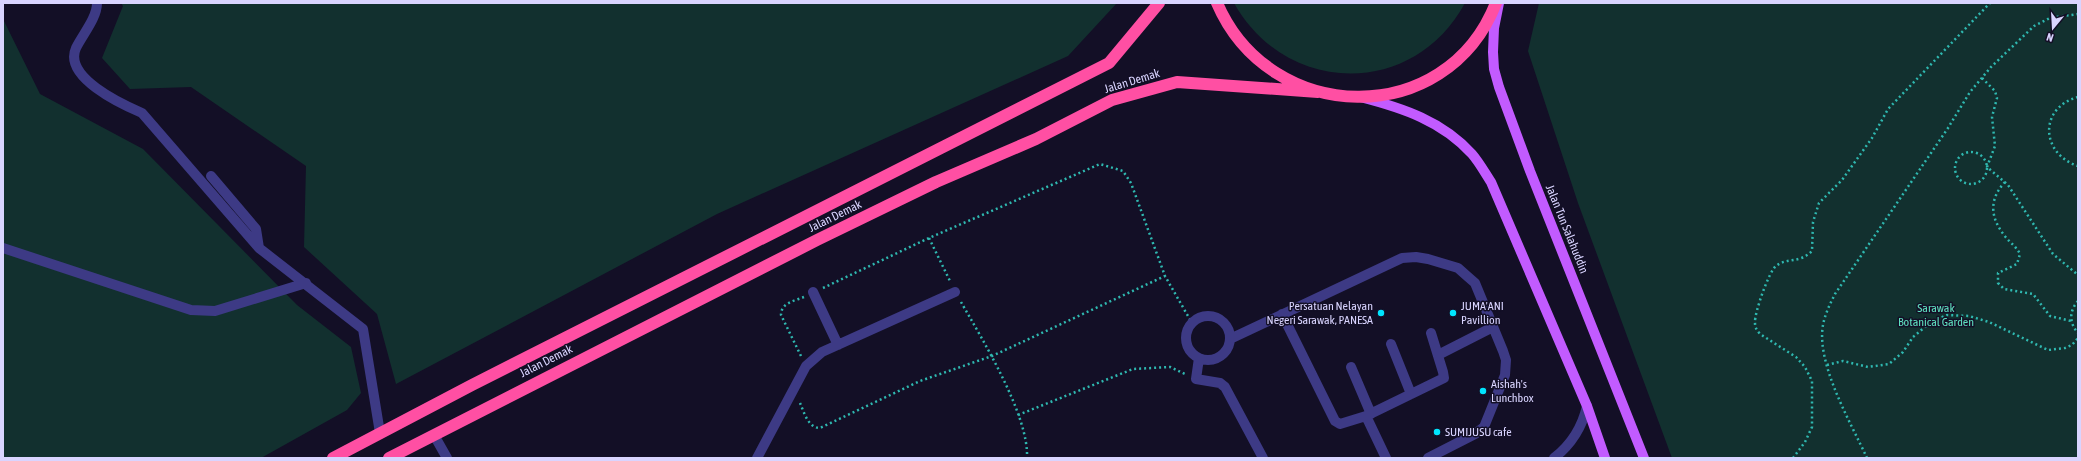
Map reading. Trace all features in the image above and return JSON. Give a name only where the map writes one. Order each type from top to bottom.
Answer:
[{"type":"highway","name":"Jalan Demak","points":[[333,458],[1109,64],[1159,3]]},
{"type":"highway","points":[[1217,3],[1234,33],[1260,62],[1287,80],[1318,92],[1359,97],[1396,92],[1419,84],[1441,72],[1460,56],[1476,38],[1490,17],[1497,3]]},
{"type":"highway","name":"Jalan Demak","points":[[389,458],[817,240],[936,182],[1036,139],[1112,100],[1178,82],[1318,92]]},
{"type":"main road","name":"Jalan Tun Salahuddin","points":[[1497,3],[1493,52],[1494,69],[1499,87],[1530,170],[1644,458]]},
{"type":"main road","points":[[1359,97],[1396,106],[1426,118],[1454,136],[1472,155],[1491,182],[1587,406],[1605,458]]},
{"type":"street","points":[[97,3],[93,16],[75,49],[74,61],[78,72],[121,104],[142,113],[259,248],[306,283],[363,329],[368,348],[380,433]]},
{"type":"street","points":[[211,176],[256,229],[259,248]]},
{"type":"street","points":[[3,248],[197,311],[215,311],[306,283]]},
{"type":"street","points":[[1230,339],[1402,258],[1416,257],[1458,268],[1475,283],[1506,360],[1505,374],[1484,427],[1475,434],[1428,458]]},
{"type":"street","points":[[813,292],[838,345]]},
{"type":"street","points":[[757,458],[806,366],[822,352],[955,292]]},
{"type":"street","points":[[1282,314],[1335,421],[1344,424],[1369,415],[1444,378],[1431,333]]},
{"type":"street","points":[[1212,316],[1225,324],[1230,339],[1225,352],[1213,359],[1199,358],[1189,349],[1186,342],[1186,335],[1192,323],[1198,318],[1212,316]]},
{"type":"street","points":[[1438,355],[1493,327]]},
{"type":"street","points":[[1391,344],[1411,394]]},
{"type":"street","points":[[1199,358],[1196,380],[1220,383],[1226,388],[1263,458]]},
{"type":"street","points":[[1351,367],[1386,458]]},
{"type":"street","points":[[1554,458],[1575,438],[1584,420],[1587,406]]},
{"type":"street","points":[[434,435],[447,458]]},
{"type":"path","points":[[1793,458],[1805,442],[1812,428],[1812,382],[1805,368],[1796,357],[1760,334],[1756,329],[1756,311],[1773,269],[1779,264],[1806,258],[1812,251],[1813,222],[1819,202],[1842,180],[1872,138],[1888,109],[1990,3]]},
{"type":"path","points":[[1867,458],[1829,374],[1827,365],[1823,326],[1835,294],[1948,128],[1970,92],[1982,78],[2010,48],[2034,26],[2050,18],[2078,14]]},
{"type":"path","points":[[1982,78],[1995,91],[1997,98],[1992,117],[1995,146],[1988,167],[1985,177],[1974,184],[1965,184],[1960,181],[1955,170],[1956,161],[1959,156],[1971,152],[1980,154],[1988,167],[2005,182],[2053,254],[2078,276]]},
{"type":"path","points":[[2078,97],[2065,101],[2057,107],[2050,117],[2048,130],[2058,152],[2070,164],[2078,166]]},
{"type":"path","points":[[806,366],[781,315],[781,310],[784,306],[929,238],[1100,164],[1123,171],[1131,183],[1165,276],[1192,323]]},
{"type":"path","points":[[2005,182],[1997,191],[1993,212],[2004,236],[2016,247],[2020,254],[2017,264],[1998,273],[1998,282],[2004,289],[2033,294],[2050,316],[2071,321]]},
{"type":"path","points":[[929,238],[955,292],[992,356],[1018,415],[1027,449],[1027,458]]},
{"type":"path","points":[[794,391],[810,424],[816,428],[820,428],[920,381],[992,356],[1165,276]]},
{"type":"path","points":[[2078,302],[2072,309],[2071,321],[2078,333]]},
{"type":"path","points":[[1827,365],[1843,361],[1868,367],[1889,364],[1903,352],[1913,337],[1931,322],[1947,316],[1969,316],[1989,322],[2048,350],[2064,348],[2072,344],[2078,338]]},
{"type":"path","points":[[1018,415],[1133,369],[1170,367],[1196,380]]},
{"type":"green space","points":[[121,3],[1117,3],[1068,56],[717,214],[396,384],[377,314],[304,247],[306,166],[191,87],[130,89],[102,58],[123,6]]},
{"type":"green space","points":[[1234,3],[1465,3],[1443,34],[1415,56],[1383,69],[1350,74],[1316,69],[1285,56],[1257,34]]},
{"type":"green space","name":"Sarawak Botanical Garden","points":[[1539,3],[2078,3],[2078,458],[1672,458],[1578,203],[1528,51]]},
{"type":"green space","points":[[3,19],[40,94],[143,149],[297,305],[351,347],[361,393],[347,410],[261,458],[3,458]]},
{"type":"place","name":"Persatuan Nelayan Negeri Sarawak, PANESA","points":[[1381,313]]},
{"type":"place","name":"JUMA'ANI Pavillion","points":[[1453,313]]},
{"type":"place","name":"Aishah's Lunchbox","points":[[1483,391]]},
{"type":"place","name":"SUMIJUSU cafe","points":[[1437,432]]}]
